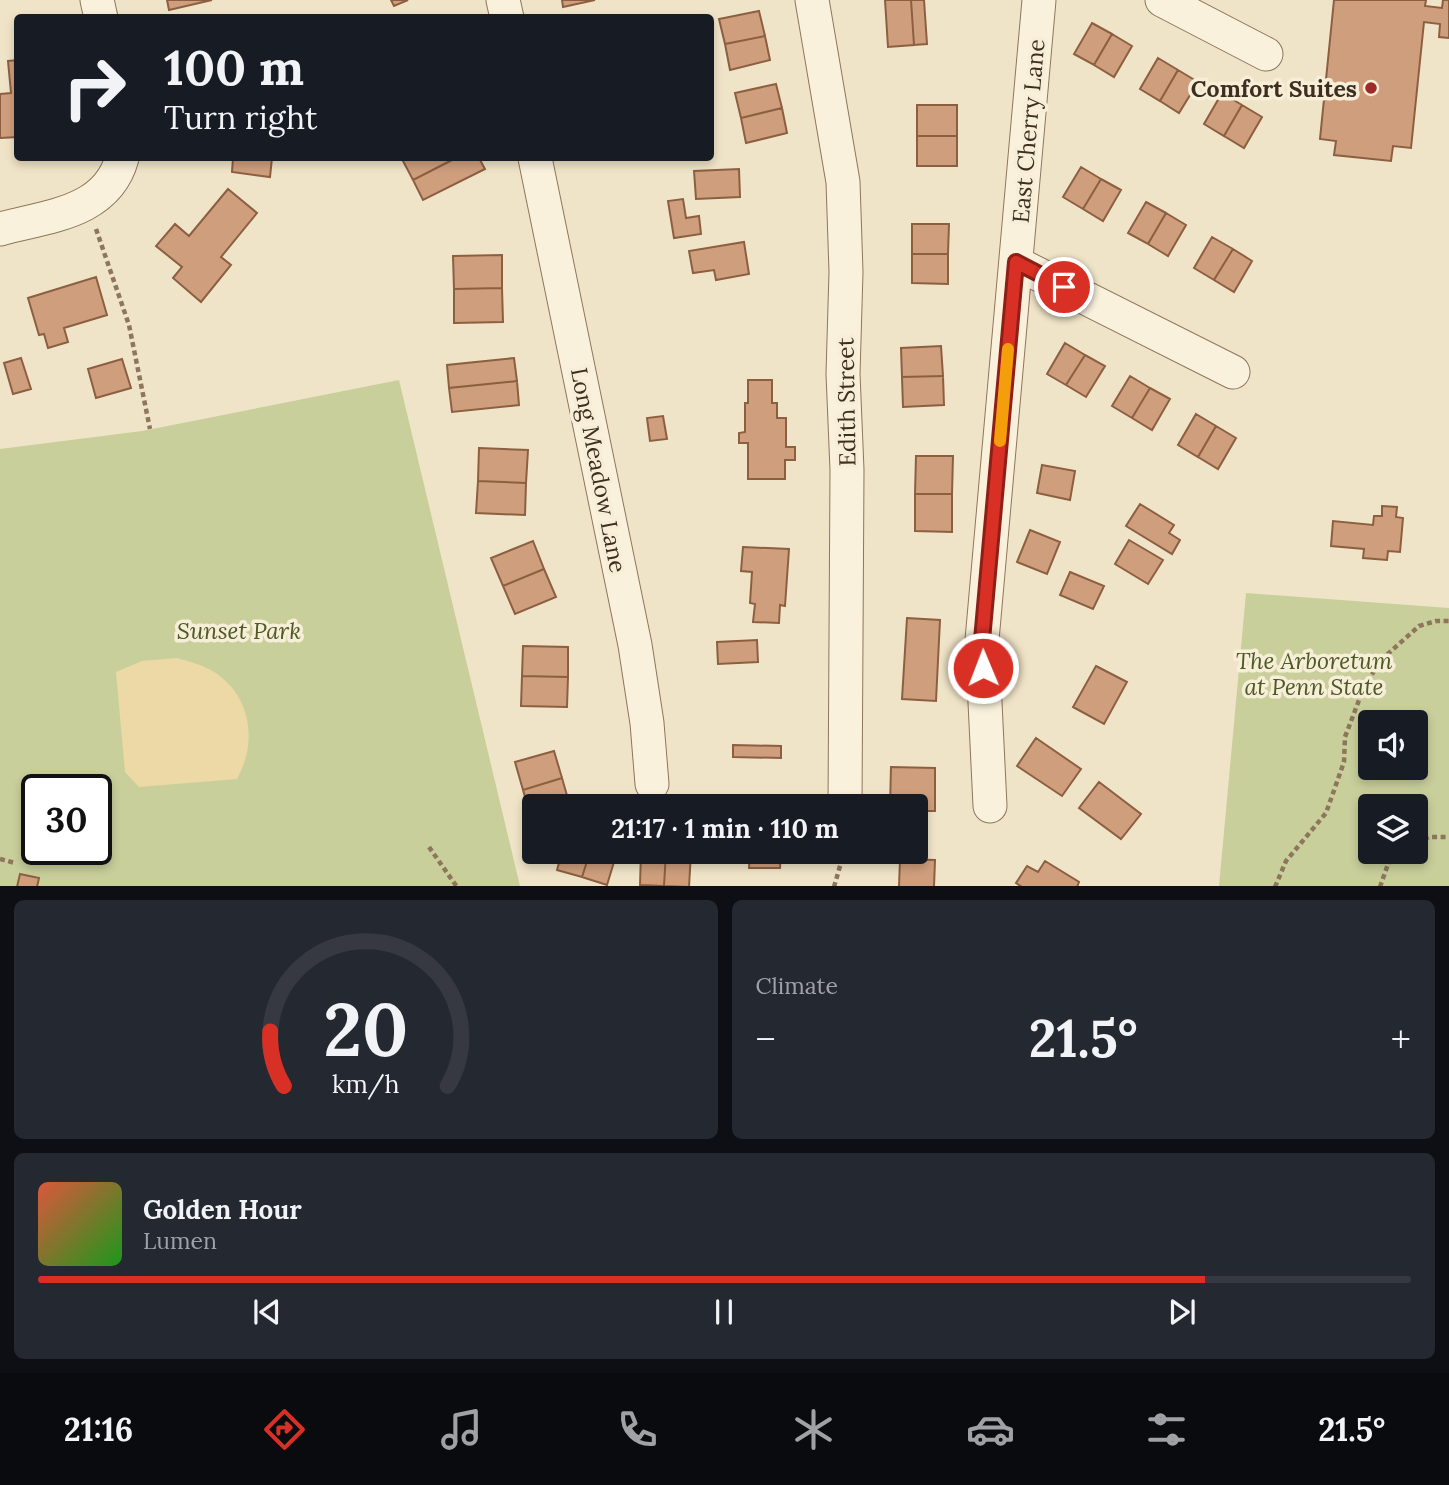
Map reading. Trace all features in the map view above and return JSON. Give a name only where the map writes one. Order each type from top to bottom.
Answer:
[{"type":"street","name":"Edith Street","points":[[812,0],[843,182],[846,272],[843,374],[847,470],[845,794]]},
{"type":"street","name":"East Cherry Lane","points":[[990,806],[982,640],[1039,0]]},
{"type":"street","points":[[1162,0],[1266,54]]},
{"type":"street","points":[[0,229],[86,205],[109,186],[118,174],[121,161]]},
{"type":"street","name":"Long Meadow Lane","points":[[537,161],[635,645],[647,723],[652,784]]},
{"type":"street","points":[[1016,262],[1233,372]]},
{"type":"path","points":[[96,228],[129,325],[150,429]]},
{"type":"path","points":[[1275,886],[1286,861],[1326,813],[1343,762],[1345,737],[1354,709],[1381,660],[1419,626],[1436,621],[1449,621]]},
{"type":"path","points":[[1428,837],[1449,837]]},
{"type":"path","points":[[429,847],[456,886]]},
{"type":"path","points":[[0,859],[15,863]]},
{"type":"path","points":[[834,886],[841,864]]},
{"type":"path","points":[[1380,886],[1388,864]]},
{"type":"green space","name":"Sunset Park","points":[[399,380],[520,886],[0,886],[0,449],[142,431]]},
{"type":"green space","name":"The Arboretum at Penn State","points":[[1246,593],[1449,608],[1449,886],[1219,886]]},
{"type":"sand","points":[[177,658],[205,667],[223,678],[242,703],[249,733],[244,764],[237,779],[139,787],[125,772],[116,672],[142,661]]},
{"type":"building","points":[[167,0],[212,0],[169,10]]},
{"type":"building","points":[[391,0],[408,0],[394,6]]},
{"type":"building","points":[[562,0],[595,0],[563,7]]},
{"type":"building","points":[[885,0],[911,0],[914,45],[888,47]]},
{"type":"building","points":[[911,0],[924,0],[927,44],[914,45]]},
{"type":"building","name":"Comfort Suites","points":[[1334,0],[1426,0],[1425,6],[1442,8],[1443,0],[1449,0],[1449,38],[1439,37],[1440,24],[1424,22],[1411,148],[1393,146],[1391,161],[1334,155],[1336,141],[1320,139]]},
{"type":"building","points":[[759,11],[765,36],[725,44],[719,19]]},
{"type":"building","points":[[1092,23],[1112,34],[1094,65],[1074,54]]},
{"type":"building","points":[[1112,34],[1132,46],[1114,77],[1094,65]]},
{"type":"building","points":[[765,36],[770,60],[730,70],[725,44]]},
{"type":"building","points":[[1158,58],[1178,70],[1160,101],[1140,89]]},
{"type":"building","points":[[14,60],[14,137],[0,138],[0,94],[11,93],[8,61]]},
{"type":"building","points":[[1178,70],[1198,82],[1179,113],[1160,101]]},
{"type":"building","points":[[776,84],[782,108],[741,118],[735,93]]},
{"type":"building","points":[[1222,93],[1242,105],[1224,136],[1204,124]]},
{"type":"building","points":[[917,105],[957,105],[957,136],[917,136]]},
{"type":"building","points":[[1242,105],[1262,117],[1244,148],[1224,136]]},
{"type":"building","points":[[782,108],[787,133],[746,143],[741,118]]},
{"type":"building","points":[[917,136],[957,136],[957,166],[917,166]]},
{"type":"building","points":[[233,161],[272,161],[270,177],[232,172]]},
{"type":"building","points":[[403,161],[450,161],[413,180]]},
{"type":"building","points":[[450,161],[481,161],[485,169],[423,200],[413,180]]},
{"type":"building","points":[[1081,167],[1101,179],[1083,209],[1063,197]]},
{"type":"building","points":[[739,169],[740,197],[696,199],[694,171]]},
{"type":"building","points":[[1101,179],[1121,190],[1103,221],[1083,209]]},
{"type":"building","points":[[228,189],[257,213],[221,257],[231,265],[201,302],[173,278],[182,267],[156,246],[175,224],[189,236]]},
{"type":"building","points":[[683,199],[686,218],[699,216],[701,234],[674,238],[668,201]]},
{"type":"building","points":[[1146,202],[1166,213],[1148,244],[1128,233]]},
{"type":"building","points":[[1166,213],[1186,225],[1168,256],[1148,244]]},
{"type":"building","points":[[912,224],[949,224],[948,254],[912,254]]},
{"type":"building","points":[[1212,237],[1233,249],[1214,280],[1194,268]]},
{"type":"building","points":[[744,242],[749,274],[716,280],[714,270],[693,273],[689,251]]},
{"type":"building","points":[[1233,249],[1252,261],[1234,292],[1214,280]]},
{"type":"building","points":[[912,254],[948,254],[948,284],[912,283]]},
{"type":"building","points":[[502,255],[502,288],[454,289],[453,256]]},
{"type":"building","points":[[96,277],[107,315],[64,328],[68,342],[48,348],[44,334],[39,335],[28,298]]},
{"type":"building","points":[[502,288],[503,322],[454,323],[454,289]]},
{"type":"building","points":[[1065,343],[1085,355],[1066,385],[1047,374]]},
{"type":"building","points":[[941,346],[943,376],[902,377],[901,348]]},
{"type":"building","points":[[1085,355],[1105,366],[1086,397],[1066,385]]},
{"type":"building","points":[[21,358],[31,389],[13,394],[4,363]]},
{"type":"building","points":[[514,358],[517,381],[449,388],[447,365]]},
{"type":"building","points":[[122,359],[131,388],[96,398],[88,369]]},
{"type":"building","points":[[943,376],[944,405],[903,407],[902,377]]},
{"type":"building","points":[[1130,376],[1150,388],[1132,418],[1112,406]]},
{"type":"building","points":[[748,380],[772,380],[772,403],[777,403],[777,418],[786,418],[786,447],[795,447],[795,460],[785,460],[785,479],[748,479],[748,443],[739,443],[739,433],[745,432]]},
{"type":"building","points":[[517,381],[519,405],[452,412],[449,388]]},
{"type":"building","points":[[1150,388],[1170,399],[1152,430],[1132,418]]},
{"type":"building","points":[[1196,414],[1216,426],[1198,457],[1178,445]]},
{"type":"building","points":[[663,416],[667,439],[650,441],[647,418]]},
{"type":"building","points":[[1216,426],[1236,438],[1218,469],[1198,457]]},
{"type":"building","points":[[479,448],[528,450],[526,483],[478,481]]},
{"type":"building","points":[[916,456],[953,456],[952,494],[915,494]]},
{"type":"building","points":[[1042,465],[1075,471],[1070,500],[1037,493]]},
{"type":"building","points":[[478,481],[526,483],[525,515],[476,513]]},
{"type":"building","points":[[915,494],[952,494],[952,532],[915,531]]},
{"type":"building","points":[[1140,504],[1174,525],[1169,533],[1180,540],[1172,554],[1126,526]]},
{"type":"building","points":[[1382,506],[1397,507],[1396,517],[1403,518],[1400,552],[1388,551],[1387,560],[1363,558],[1364,549],[1331,546],[1333,521],[1373,525],[1374,516],[1382,516]]},
{"type":"building","points":[[1030,530],[1060,542],[1047,574],[1017,562]]},
{"type":"building","points":[[1129,540],[1163,560],[1148,584],[1115,564]]},
{"type":"building","points":[[533,541],[544,569],[503,586],[491,558]]},
{"type":"building","points":[[743,547],[789,549],[785,606],[780,605],[779,623],[753,622],[755,604],[750,603],[752,572],[741,571]]},
{"type":"building","points":[[544,569],[556,597],[515,614],[503,586]]},
{"type":"building","points":[[1070,572],[1104,586],[1093,609],[1060,595]]},
{"type":"building","points":[[907,618],[940,620],[936,701],[902,699]]},
{"type":"building","points":[[757,640],[758,662],[718,664],[717,642]]},
{"type":"building","points":[[523,646],[568,647],[568,677],[522,676]]},
{"type":"building","points":[[1096,666],[1127,682],[1104,724],[1073,707]]},
{"type":"building","points":[[522,676],[568,677],[567,707],[521,706]]},
{"type":"building","points":[[1036,738],[1081,769],[1062,796],[1017,766]]},
{"type":"building","points":[[733,745],[781,746],[781,758],[733,757]]},
{"type":"building","points":[[554,751],[562,778],[523,790],[515,762]]},
{"type":"building","points":[[891,767],[935,768],[935,811],[928,811],[928,794],[890,794]]},
{"type":"building","points":[[562,778],[567,794],[524,794],[523,790]]},
{"type":"building","points":[[1099,782],[1141,814],[1121,839],[1079,808]]},
{"type":"building","points":[[928,860],[935,860],[934,886],[899,886],[900,864],[928,864]]},
{"type":"building","points":[[1045,861],[1079,882],[1077,886],[1020,886],[1016,883],[1027,866],[1038,872]]},
{"type":"building","points":[[559,864],[586,864],[582,877],[557,870]]},
{"type":"building","points":[[586,864],[613,864],[607,885],[582,877]]},
{"type":"building","points":[[641,864],[665,864],[664,886],[640,885]]},
{"type":"building","points":[[665,864],[690,864],[689,886],[664,886]]},
{"type":"building","points":[[749,864],[780,864],[780,868],[749,868]]},
{"type":"building","points":[[20,874],[39,878],[37,886],[17,886]]},
{"type":"slow traffic","points":[[1000,441],[1008,349]]},
{"type":"place","name":"Comfort Suites","points":[[1371,88]]},
{"type":"route","points":[[983,668],[982,640],[1016,262],[1064,287]]}]
